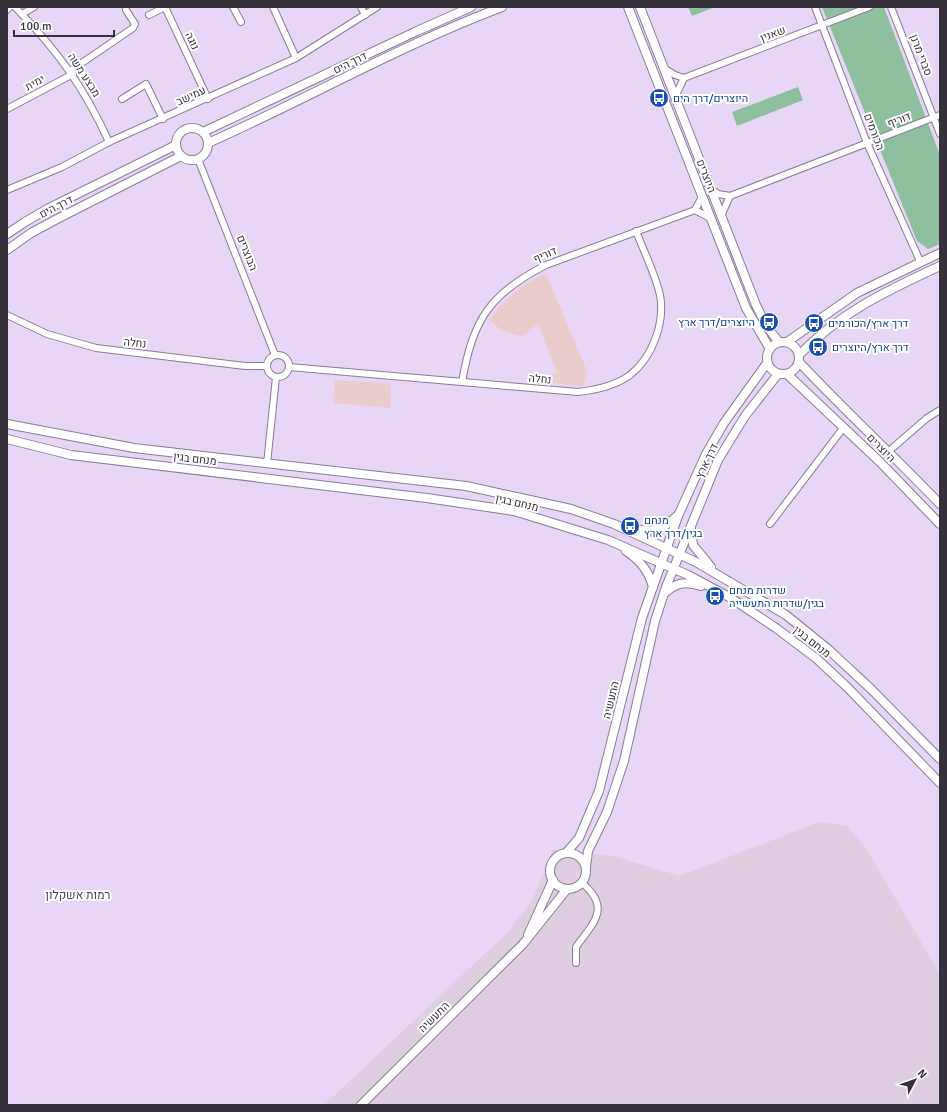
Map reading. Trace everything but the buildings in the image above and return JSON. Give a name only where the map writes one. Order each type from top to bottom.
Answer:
[{"type":"street","points":[[7,10],[10,7]]},
{"type":"street","name":"מבצע משה","points":[[16,7],[44,36],[72,72],[86,95],[109,142]]},
{"type":"street","points":[[22,14],[34,7]]},
{"type":"street","name":"נוגה","points":[[150,15],[166,7],[208,99]]},
{"type":"street","points":[[234,7],[240,22]]},
{"type":"street","points":[[273,7],[296,58]]},
{"type":"street","points":[[361,7],[365,15]]},
{"type":"street","name":"עמישב","points":[[7,190],[62,167],[109,142],[164,119],[296,58],[377,7]]},
{"type":"street","name":"דרך הים","points":[[202,132],[417,30],[471,7]]},
{"type":"street","name":"דרך הים","points":[[208,143],[421,40],[468,19],[502,7]]},
{"type":"street","name":"היוצרים","points":[[628,7],[746,308],[770,349]]},
{"type":"street","name":"היוצרים","points":[[640,7],[761,316],[783,342]]},
{"type":"street","name":"הכורמים","points":[[815,7],[867,143],[920,261]]},
{"type":"street","name":"שאנין","points":[[684,78],[869,7]]},
{"type":"street","name":"סברי מרנן","points":[[891,7],[937,116],[940,134]]},
{"type":"street","points":[[72,72],[133,28],[135,24],[126,10]]},
{"type":"street","points":[[664,69],[675,76],[684,78],[675,96]]},
{"type":"street","name":"ימית","points":[[7,109],[72,72]]},
{"type":"street","points":[[122,99],[146,84],[164,119]]},
{"type":"street","name":"דוריף","points":[[730,196],[937,116]]},
{"type":"street","points":[[196,129],[202,132],[208,143],[206,153],[198,159],[191,160],[181,156],[176,145],[180,134],[185,130],[196,129]]},
{"type":"street","name":"דרך הים","points":[[7,234],[49,208],[176,145]]},
{"type":"street","name":"דרך הים","points":[[7,250],[50,222],[181,156]]},
{"type":"street","name":"הבוצרים","points":[[198,159],[275,355]]},
{"type":"street","points":[[711,189],[718,194],[730,196],[721,216]]},
{"type":"street","points":[[702,197],[695,210],[710,218]]},
{"type":"street","name":"דוריף","points":[[462,382],[467,354],[478,325],[494,301],[507,288],[524,276],[546,265],[695,210]]},
{"type":"street","name":"נחלה","points":[[289,367],[578,392],[609,386],[630,375],[645,358],[652,346],[660,320],[661,308],[657,284],[636,231]]},
{"type":"street","points":[[940,253],[920,261],[857,293],[770,349],[767,356],[771,370],[778,374],[787,374],[794,370],[799,359],[820,336],[864,303],[940,266]]},
{"type":"street","name":"נחלה","points":[[7,315],[47,334],[96,348],[245,366],[266,366]]},
{"type":"street","points":[[783,342],[794,346],[799,359]]},
{"type":"street","points":[[275,355],[285,357],[289,367],[286,374],[276,377],[270,375],[266,366],[270,358],[275,355]]},
{"type":"street","name":"היוצרים","points":[[799,359],[842,408],[889,451],[940,504]]},
{"type":"street","name":"דרך ארץ","points":[[667,547],[694,478],[720,429],[768,363]]},
{"type":"street","name":"דרך ארץ","points":[[674,568],[718,460],[746,416],[778,374]]},
{"type":"street","name":"היוצרים","points":[[787,374],[844,427],[940,524]]},
{"type":"street","points":[[267,464],[276,377]]},
{"type":"street","points":[[889,451],[927,418],[940,410]]},
{"type":"street","name":"מנחם בגין","points":[[7,424],[134,448],[466,486],[571,509],[614,524],[667,547],[719,574],[786,615],[828,649],[872,690],[940,759]]},
{"type":"street","points":[[770,524],[844,427]]},
{"type":"street","name":"מנחם בגין","points":[[7,439],[71,454],[427,498],[514,511],[608,540],[674,568],[718,591],[776,628],[817,659],[848,688],[940,783]]},
{"type":"street","points":[[614,524],[652,531],[661,529],[678,516]]},
{"type":"street","points":[[691,524],[692,542],[696,550],[719,574]]},
{"type":"street","points":[[608,540],[628,552],[644,566],[650,575],[653,587]]},
{"type":"street","name":"התעשיה","points":[[566,853],[579,838],[599,791],[642,618],[667,547]]},
{"type":"street","points":[[586,867],[576,855],[566,853],[558,856],[552,863],[551,875],[557,885],[567,889],[573,889],[582,883],[586,876],[588,851],[607,812],[624,761],[655,621],[663,595],[674,568]]},
{"type":"street","points":[[663,595],[677,583],[686,582],[718,591]]},
{"type":"street","name":"התעשיה","points":[[523,944],[553,880]]},
{"type":"street","points":[[576,963],[576,947],[596,920],[598,908],[590,889],[582,883]]},
{"type":"street","name":"התעשיה","points":[[361,1105],[523,944],[567,889]]},
{"type":"shaded area","points":[[546,274],[587,371],[583,386],[553,383],[553,373],[557,373],[538,324],[522,336],[502,331],[490,320],[499,307],[516,291],[536,278]]},
{"type":"shaded area","points":[[335,380],[391,384],[390,408],[333,403]]},
{"type":"shaded area","points":[[819,822],[847,826],[865,847],[940,974],[940,1105],[324,1105],[509,931],[533,899],[553,849],[613,856],[680,876]]},
{"type":"green space","points":[[688,7],[715,7],[692,16]]},
{"type":"green space","points":[[822,7],[884,7],[940,155],[940,244],[928,249],[917,241]]},
{"type":"green space","points":[[798,87],[803,100],[737,126],[732,112]]},
{"type":"place","name":"היוצרים/דרך הים","points":[[659,98]]},
{"type":"place","name":"היוצרים/דרך ארץ","points":[[769,322]]},
{"type":"place","name":"דרך ארץ/הכורמים","points":[[814,323]]},
{"type":"place","name":"דרך ארץ/היוצרים","points":[[818,347]]},
{"type":"place","name":"מנחם בגין/דרך ארץ","points":[[630,526]]},
{"type":"place","name":"שדרות מנחם בגין/שדרות התעשייה","points":[[715,596]]},
{"type":"district","name":"רמות אשקלון","points":[[78,895]]}]
